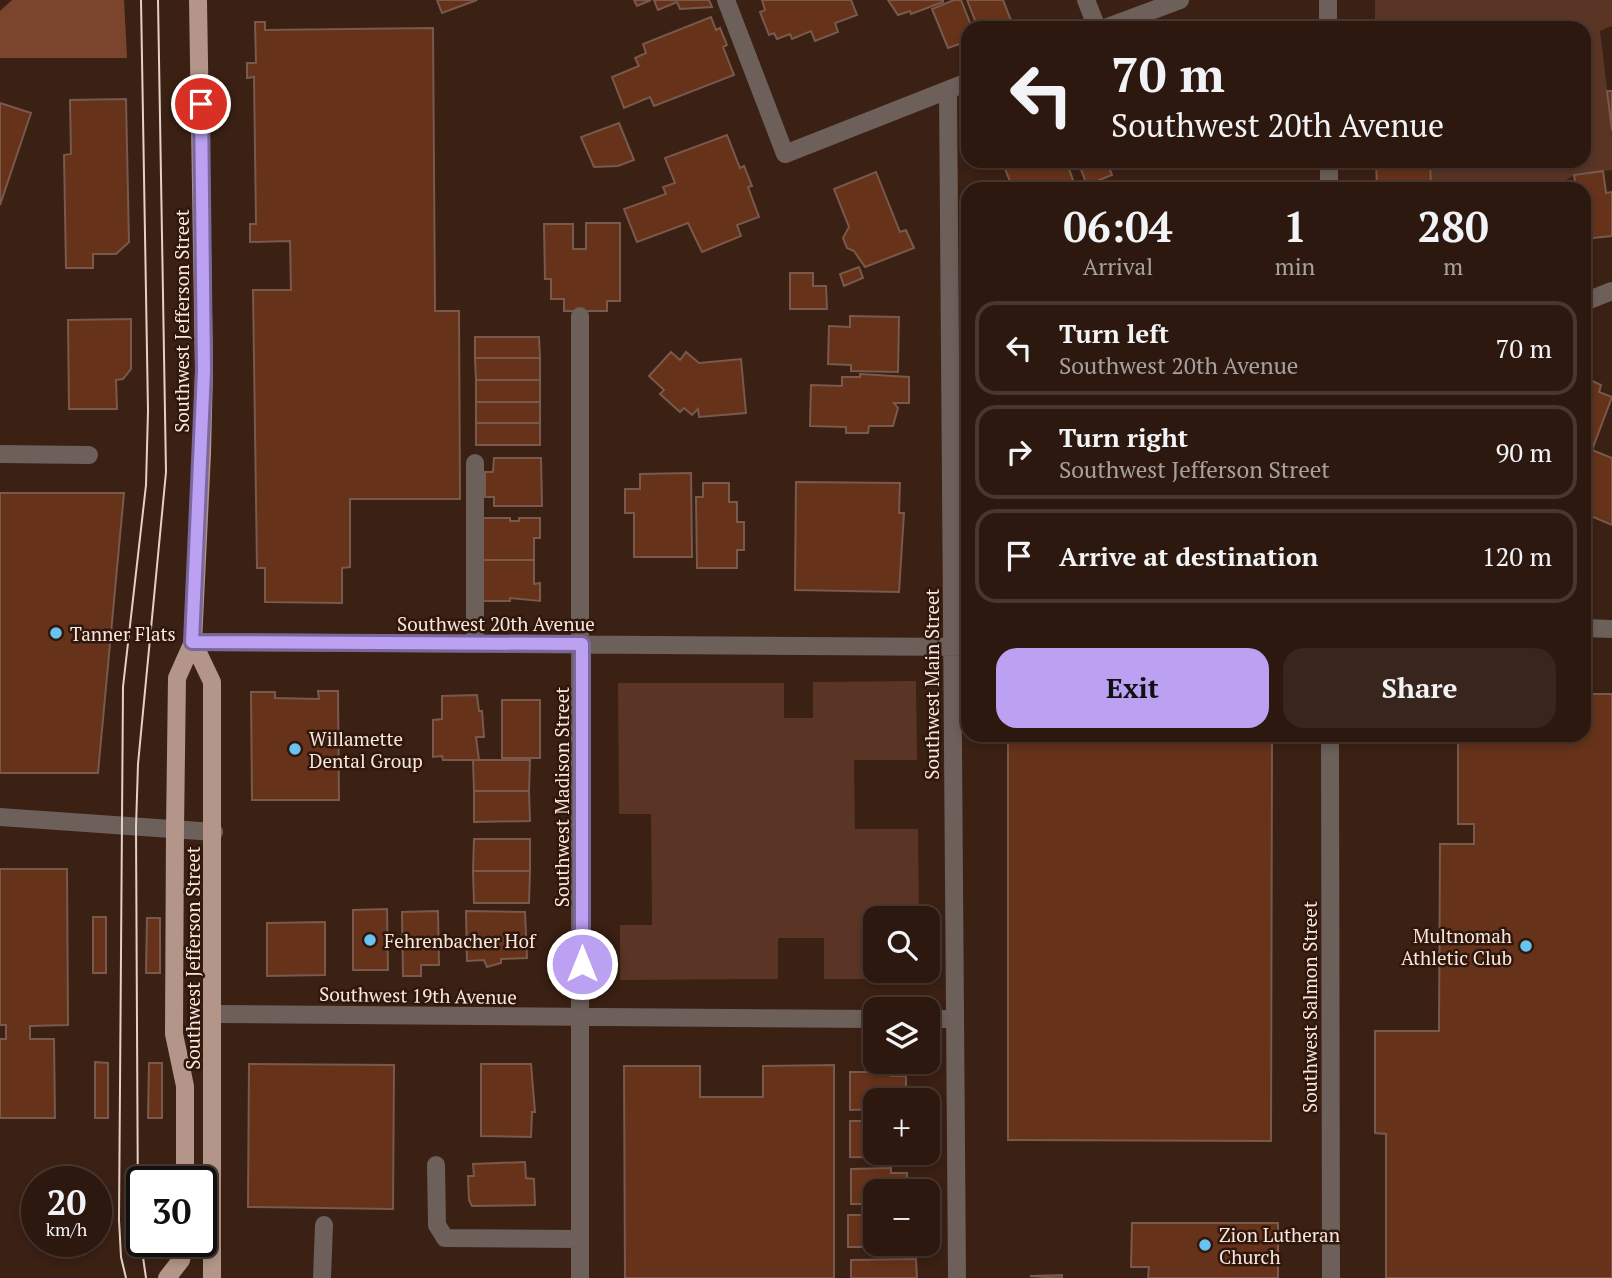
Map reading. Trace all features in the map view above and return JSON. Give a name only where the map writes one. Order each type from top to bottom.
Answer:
[{"type":"main road","name":"Southwest Jefferson Street","points":[[185,1166],[185,1086],[174,1034],[175,830],[177,678],[192,642],[204,371],[198,0]]},
{"type":"main road","name":"Southwest Jefferson Street","points":[[192,642],[212,682],[212,1278]]},
{"type":"main road","points":[[167,1278],[182,1257]]},
{"type":"street","points":[[726,0],[785,154],[961,85]]},
{"type":"street","points":[[1086,0],[1094,21]]},
{"type":"street","points":[[1124,21],[1180,0]]},
{"type":"street","points":[[1328,0],[1328,21]]},
{"type":"street","name":"Southwest Main Street","points":[[948,90],[960,647],[955,1019],[957,1278]]},
{"type":"street","points":[[1591,299],[1612,291]]},
{"type":"street","name":"Southwest Madison Street","points":[[580,316],[580,1278]]},
{"type":"street","points":[[0,454],[89,455]]},
{"type":"street","points":[[475,463],[475,643]]},
{"type":"street","points":[[1591,628],[1612,628]]},
{"type":"street","name":"Southwest 20th Avenue","points":[[192,642],[960,647]]},
{"type":"street","name":"Southwest Salmon Street","points":[[1330,742],[1331,1278]]},
{"type":"street","points":[[0,817],[214,832]]},
{"type":"street","name":"Southwest 19th Avenue","points":[[213,1014],[863,1019]]},
{"type":"street","points":[[940,1019],[955,1019]]},
{"type":"street","points":[[436,1165],[437,1225],[445,1238],[580,1239]]},
{"type":"street","points":[[322,1278],[324,1225]]},
{"type":"shaded area","points":[[12,0],[124,0],[127,58],[0,58],[0,11]]},
{"type":"shaded area","points":[[1375,0],[1612,0],[1612,26],[1600,31],[1612,130],[1612,170],[1574,175],[1563,182],[1431,182],[1430,168],[1591,168],[1591,21],[1375,21]]},
{"type":"shaded area","points":[[916,681],[917,760],[854,760],[855,829],[918,829],[919,906],[863,906],[863,979],[824,979],[824,938],[778,938],[778,979],[620,980],[620,925],[652,925],[651,814],[619,814],[618,683],[784,683],[784,718],[813,718],[813,682]]},
{"type":"building","points":[[437,0],[477,0],[442,13]]},
{"type":"building","points":[[634,0],[651,0],[637,6]]},
{"type":"building","points":[[654,0],[709,0],[712,7],[680,9],[677,2],[658,10]]},
{"type":"building","points":[[762,0],[851,0],[857,15],[835,23],[838,32],[815,41],[811,31],[792,39],[790,34],[777,39],[774,33],[769,35],[760,12],[765,10]]},
{"type":"building","points":[[888,0],[943,2],[911,14],[910,11],[898,15]]},
{"type":"building","points":[[961,0],[969,21],[961,21],[961,43],[948,48],[932,9]]},
{"type":"building","points":[[967,0],[1003,0],[1011,21],[975,21]]},
{"type":"building","points":[[711,17],[716,30],[720,28],[727,45],[723,47],[734,75],[654,106],[650,97],[624,108],[612,77],[639,66],[635,58],[646,53],[643,44]]},
{"type":"building","points":[[255,22],[265,22],[265,30],[433,28],[435,311],[459,311],[460,499],[350,499],[350,567],[342,568],[342,603],[265,602],[265,568],[257,568],[253,290],[291,290],[290,241],[250,242],[250,224],[256,224],[254,77],[247,78],[247,63],[256,63]]},
{"type":"building","points":[[1607,91],[1612,91],[1612,130]]},
{"type":"building","points":[[126,99],[129,242],[116,254],[93,254],[93,268],[66,268],[64,155],[71,154],[70,100]]},
{"type":"building","points":[[0,103],[31,113],[0,205]]},
{"type":"building","points":[[619,123],[634,160],[618,166],[594,167],[581,137]]},
{"type":"building","points":[[727,135],[740,168],[744,166],[752,186],[748,187],[759,217],[737,225],[741,236],[702,252],[688,223],[637,242],[624,209],[666,194],[663,187],[675,183],[665,158]]},
{"type":"building","points":[[1005,168],[1069,168],[1073,180],[1068,182],[1010,182]]},
{"type":"building","points":[[1080,168],[1109,168],[1112,175],[1094,182],[1086,182]]},
{"type":"building","points":[[1376,168],[1430,168],[1431,182],[1377,182]]},
{"type":"building","points":[[1603,171],[1606,193],[1612,192],[1612,236],[1591,238],[1591,182],[1575,182],[1574,175]]},
{"type":"building","points":[[876,172],[900,232],[906,230],[914,248],[865,267],[854,251],[847,248],[843,238],[849,227],[834,189]]},
{"type":"building","points":[[586,223],[620,223],[620,301],[607,301],[607,311],[564,311],[564,299],[551,299],[551,279],[545,279],[544,224],[573,224],[573,249],[586,249]]},
{"type":"building","points":[[859,267],[863,278],[844,286],[840,274]]},
{"type":"building","points":[[790,273],[813,273],[813,286],[826,286],[827,309],[790,309]]},
{"type":"building","points":[[850,316],[899,317],[898,372],[851,371],[851,365],[828,364],[829,326],[850,327]]},
{"type":"building","points":[[131,319],[131,369],[123,379],[116,380],[117,409],[69,409],[68,320]]},
{"type":"building","points":[[475,337],[539,337],[540,358],[475,358]]},
{"type":"building","points":[[671,352],[680,360],[686,352],[699,363],[741,359],[746,413],[699,417],[698,409],[692,415],[684,408],[680,412],[660,394],[664,390],[649,376]]},
{"type":"building","points":[[475,358],[540,358],[540,380],[476,380]]},
{"type":"building","points":[[860,374],[909,377],[909,403],[894,403],[898,408],[893,426],[869,426],[868,433],[846,433],[846,427],[810,426],[811,385],[842,386],[842,377],[860,377]]},
{"type":"building","points":[[476,380],[540,380],[540,402],[476,402]]},
{"type":"building","points":[[1591,380],[1601,385],[1599,392],[1612,397],[1592,450],[1612,458],[1612,525],[1591,516]]},
{"type":"building","points":[[476,402],[540,402],[540,423],[476,423]]},
{"type":"building","points":[[476,423],[540,423],[540,445],[476,445]]},
{"type":"building","points":[[494,458],[541,458],[542,506],[494,506],[494,497],[485,497],[485,472],[493,472]]},
{"type":"building","points":[[691,473],[692,557],[634,557],[634,513],[625,513],[625,489],[640,489],[640,474]]},
{"type":"building","points":[[796,482],[900,483],[899,513],[904,513],[899,592],[795,590]]},
{"type":"building","points":[[703,483],[729,483],[729,502],[737,502],[737,522],[744,522],[744,550],[737,550],[737,568],[697,568],[696,497],[703,497]]},
{"type":"building","name":"Tanner Flats","points":[[0,493],[124,493],[98,773],[0,773]]},
{"type":"building","points":[[480,518],[510,518],[510,521],[519,521],[519,518],[540,518],[540,538],[534,538],[534,560],[480,560]]},
{"type":"building","points":[[480,560],[534,560],[534,584],[540,583],[540,601],[510,598],[510,601],[480,601]]},
{"type":"building","name":"Willamette Dental Group","points":[[318,691],[338,691],[339,800],[252,800],[251,692],[275,692],[275,698],[319,699]]},
{"type":"building","name":"Multnomah Athletic Club","points":[[1591,694],[1612,694],[1612,1278],[1386,1278],[1386,1134],[1375,1133],[1375,1031],[1439,1031],[1440,844],[1474,844],[1474,824],[1458,824],[1458,742],[1591,742]]},
{"type":"building","points":[[477,695],[479,711],[482,711],[484,737],[476,737],[479,760],[443,760],[442,756],[433,757],[433,720],[442,719],[442,696]]},
{"type":"building","points":[[502,700],[540,700],[540,758],[502,758]]},
{"type":"building","points":[[1008,742],[1272,742],[1271,1141],[1008,1140]]},
{"type":"building","points":[[473,760],[530,760],[529,791],[474,791]]},
{"type":"building","points":[[474,791],[529,791],[530,821],[474,822]]},
{"type":"building","points":[[474,839],[530,839],[530,871],[473,871]]},
{"type":"building","points":[[0,869],[67,869],[68,1025],[30,1026],[30,1039],[54,1039],[55,1118],[0,1118],[0,1039],[6,1039],[6,1025],[0,1025]]},
{"type":"building","points":[[473,871],[530,871],[529,903],[474,903]]},
{"type":"building","name":"Fehrenbacher Hof","points":[[387,909],[388,970],[353,970],[353,910]]},
{"type":"building","points":[[438,911],[439,965],[421,965],[421,976],[403,976],[402,912]]},
{"type":"building","points":[[466,911],[525,912],[527,958],[501,959],[501,963],[487,967],[484,960],[467,961]]},
{"type":"building","points":[[93,917],[106,917],[106,973],[93,973]]},
{"type":"building","points":[[147,918],[160,918],[160,973],[146,973]]},
{"type":"building","points":[[325,922],[325,975],[267,976],[267,923]]},
{"type":"building","points":[[95,1062],[108,1063],[108,1118],[95,1118]]},
{"type":"building","points":[[149,1063],[162,1063],[162,1118],[148,1118]]},
{"type":"building","points":[[249,1064],[394,1065],[393,1209],[248,1207]]},
{"type":"building","points":[[481,1064],[531,1064],[535,1112],[532,1112],[531,1137],[481,1136]]},
{"type":"building","points":[[834,1065],[834,1278],[625,1278],[624,1066],[700,1066],[700,1097],[763,1097],[763,1066]]},
{"type":"building","points":[[850,1072],[906,1076],[906,1088],[863,1088],[863,1109],[850,1110]]},
{"type":"building","points":[[850,1121],[863,1121],[863,1157],[850,1157]]},
{"type":"building","points":[[525,1162],[526,1178],[534,1179],[535,1205],[472,1206],[469,1200],[468,1176],[474,1176],[473,1164]]},
{"type":"building","points":[[891,1168],[891,1173],[907,1173],[907,1179],[863,1179],[863,1204],[851,1204],[851,1169]]},
{"type":"building","points":[[848,1215],[863,1215],[863,1247],[848,1247]]},
{"type":"building","name":"Zion Lutheran Church","points":[[1132,1223],[1278,1223],[1278,1278],[1148,1278],[1149,1267],[1131,1267]]},
{"type":"building","points":[[916,1259],[917,1278],[851,1278],[851,1260]]},
{"type":"building","points":[[1062,1275],[1062,1278],[1030,1276]]},
{"type":"tram line","points":[[126,1278],[121,1257],[119,1220],[123,687],[146,485],[148,411],[141,0]]},
{"type":"tram line","points":[[146,1278],[138,1222],[136,827],[138,764],[166,472],[158,0]]},
{"type":"place","name":"Tanner Flats","points":[[56,633]]},
{"type":"place","name":"Willamette Dental Group","points":[[295,749]]},
{"type":"place","name":"Fehrenbacher Hof","points":[[370,940]]},
{"type":"place","name":"Multnomah Athletic Club","points":[[1526,946]]},
{"type":"place","name":"Zion Lutheran Church","points":[[1205,1245]]},
{"type":"route","points":[[201,104],[204,371],[192,642],[582,644],[582,964]]}]
